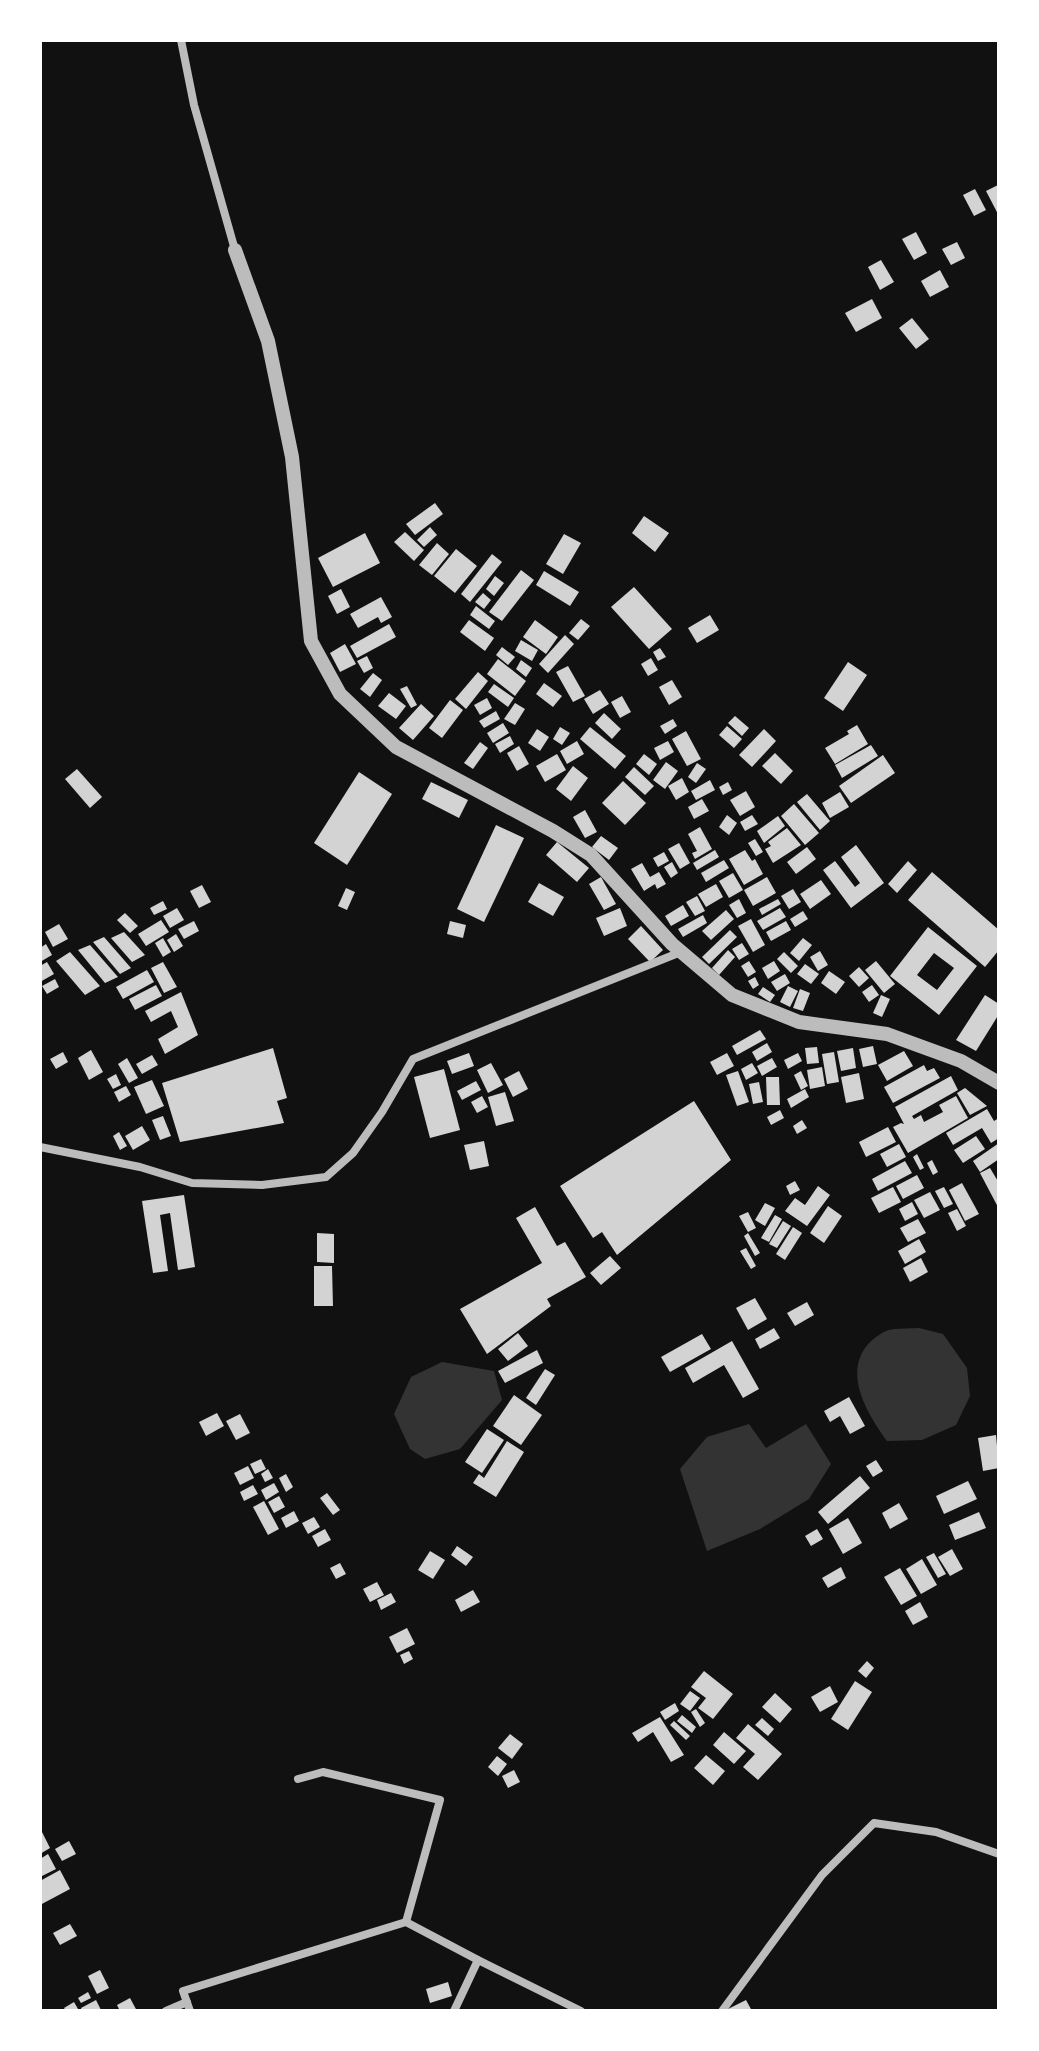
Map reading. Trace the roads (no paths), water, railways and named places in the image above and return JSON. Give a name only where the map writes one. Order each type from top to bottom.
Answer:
[{"type":"street","points":[[181,40],[194,105],[235,250],[268,341],[292,457],[311,641],[340,694],[396,747],[553,831],[591,855],[681,952],[732,995],[799,1022],[887,1034],[961,1061],[999,1083]]},
{"type":"street","points":[[40,1147],[140,1167],[192,1183],[262,1185],[326,1177],[360,1143],[413,1059],[681,952]]},
{"type":"street","points":[[298,1779],[323,1772],[440,1800],[406,1922]]},
{"type":"street","points":[[722,2011],[822,1875],[874,1823],[936,1832],[999,1854]]},
{"type":"street","points":[[166,2011],[189,2007],[183,1991],[406,1922],[581,2011]]},
{"type":"street","points":[[454,2011],[478,1960]]}]
